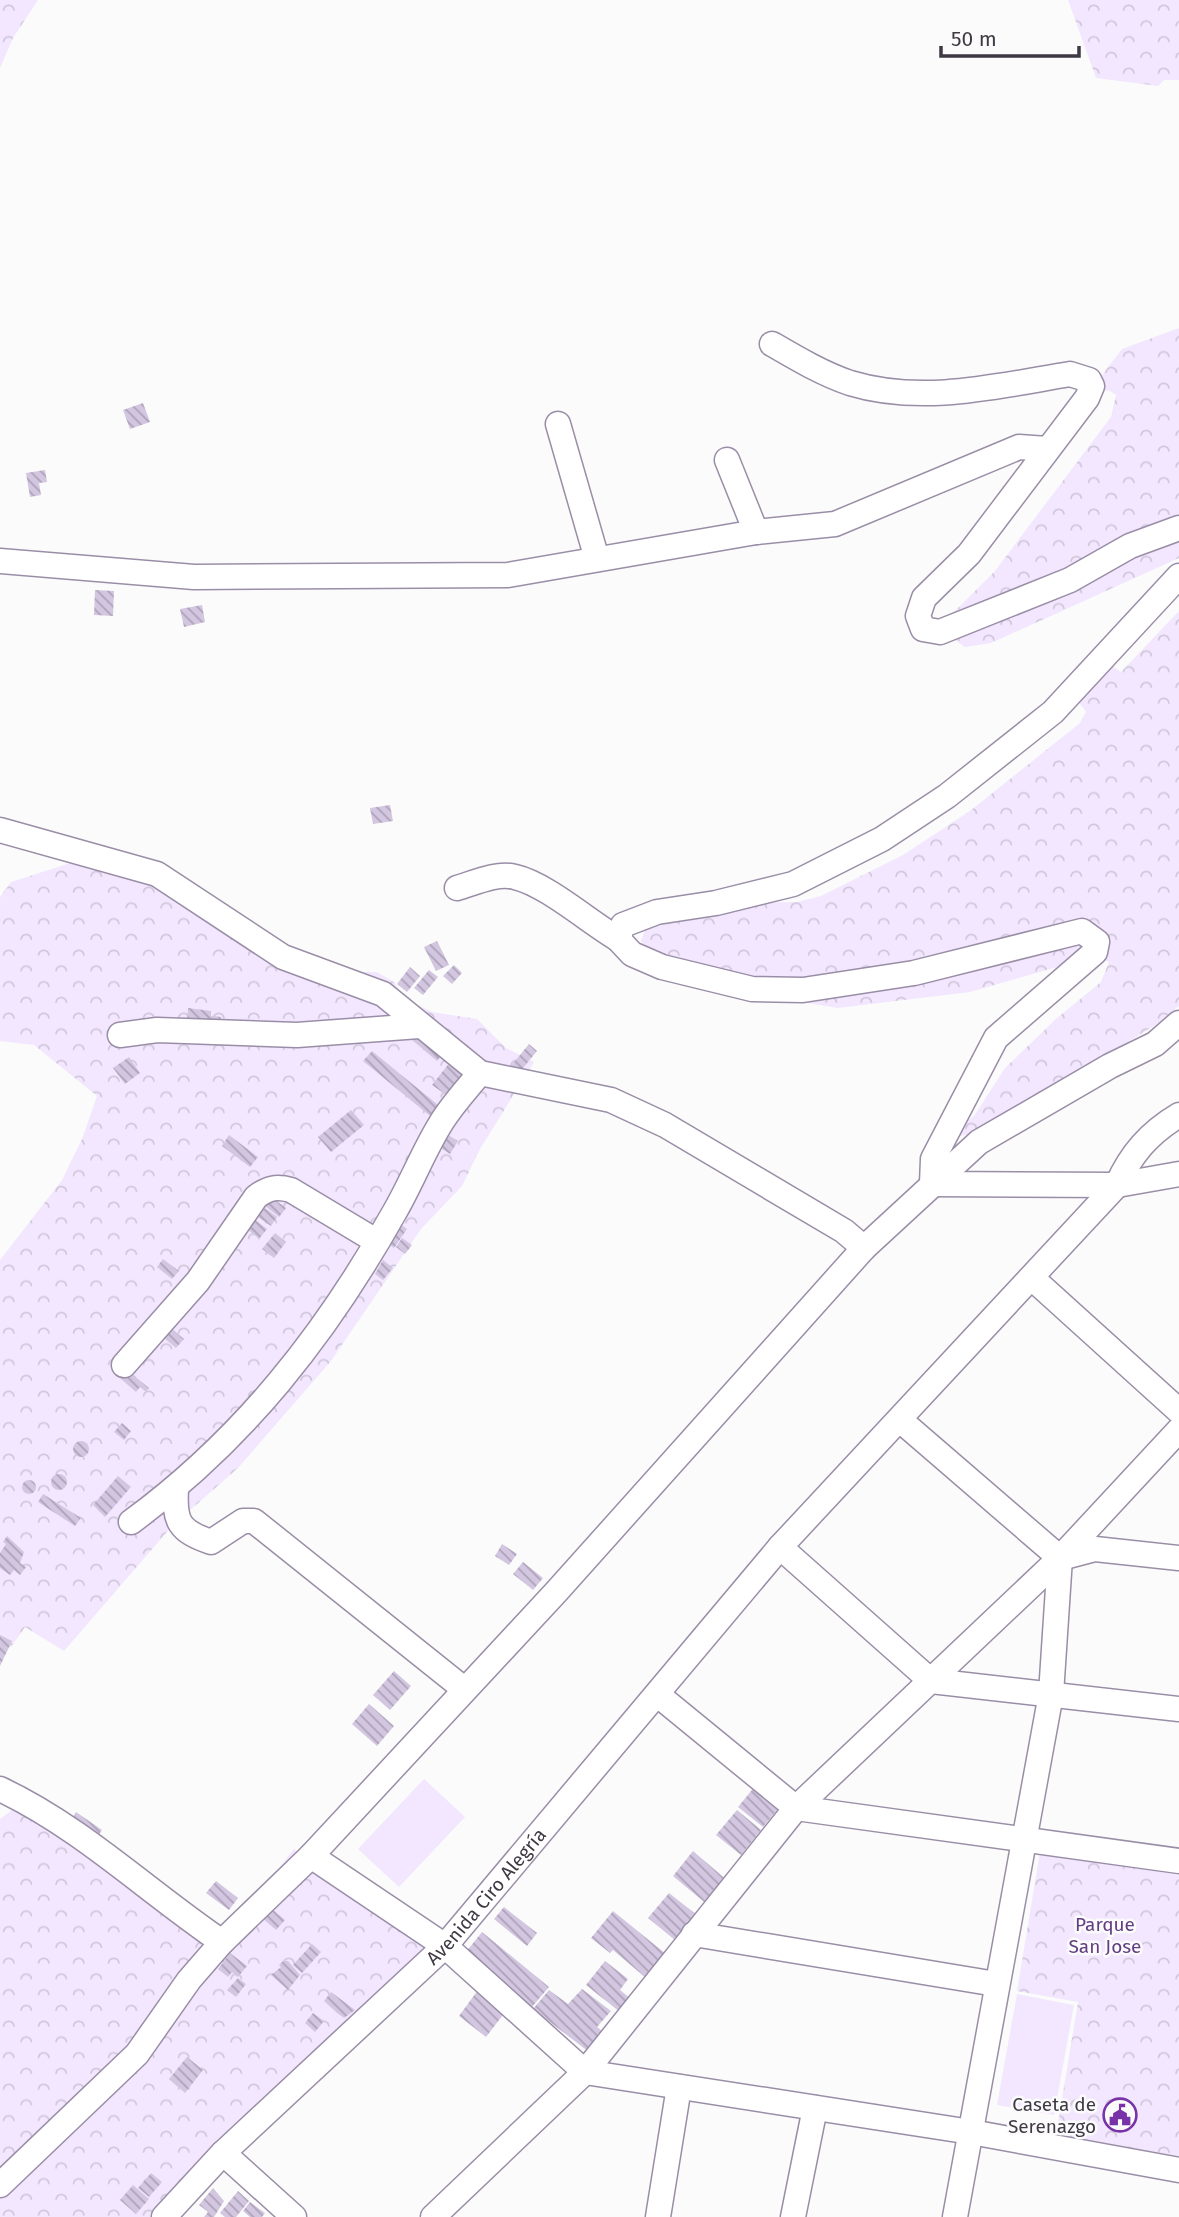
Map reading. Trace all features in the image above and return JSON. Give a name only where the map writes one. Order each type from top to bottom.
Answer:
[{"type":"street","points":[[772,344],[846,382],[867,387],[951,393],[1070,374],[1082,375],[1092,386],[1087,398],[969,554],[924,598],[918,615],[923,629],[940,632],[1070,580],[1130,546],[1179,528]]},
{"type":"street","points":[[558,424],[597,559]]},
{"type":"street","points":[[0,561],[27,561],[149,576],[268,579],[508,575],[755,532],[835,524],[1019,447],[1047,449]]},
{"type":"street","points":[[727,460],[755,532]]},
{"type":"street","points":[[618,939],[624,925],[657,912],[716,903],[793,884],[882,839],[947,796],[1053,712],[1179,576]]},
{"type":"street","points":[[0,830],[157,874],[282,957],[383,994],[480,1073],[611,1100],[665,1125],[844,1231],[864,1248]]},
{"type":"street","points":[[457,888],[493,878],[514,876],[542,888],[618,939],[632,954],[662,967],[752,989],[803,990],[914,973],[1068,933],[1082,931],[1092,936],[1097,942],[1096,951],[996,1038],[933,1159],[932,1184]]},
{"type":"street","points":[[0,2185],[137,2054],[189,1980],[222,1942],[311,1856],[557,1591],[864,1248],[979,1142],[1110,1066],[1155,1044],[1179,1023]]},
{"type":"street","points":[[120,1035],[157,1030],[297,1035],[419,1026]]},
{"type":"street","points":[[131,1521],[176,1489],[267,1400],[319,1331],[376,1241],[441,1123],[480,1073]]},
{"type":"street","name":"Avenida Ciro Alegría","points":[[164,2217],[223,2152],[444,1946],[780,1547],[1117,1185],[1130,1156],[1159,1126],[1179,1115]]},
{"type":"street","points":[[932,1184],[1117,1185],[1179,1174]]},
{"type":"street","points":[[124,1365],[198,1280],[256,1197],[267,1189],[279,1186],[290,1189],[376,1241]]},
{"type":"street","points":[[1032,1278],[1179,1412]]},
{"type":"street","points":[[900,1420],[1060,1559]]},
{"type":"street","points":[[433,2217],[585,2072],[796,1808],[1060,1559],[1179,1430]]},
{"type":"street","points":[[176,1489],[176,1517],[185,1530],[211,1542],[243,1521],[254,1521],[464,1689]]},
{"type":"street","points":[[780,1547],[931,1681],[1179,1709]]},
{"type":"street","points":[[1060,1559],[1095,1549],[1179,1558]]},
{"type":"street","points":[[954,2217],[1051,1694],[1060,1559]]},
{"type":"street","points":[[658,1695],[796,1808],[1179,1861]]},
{"type":"street","points":[[0,1789],[25,1801],[57,1822],[222,1942]]},
{"type":"street","points":[[311,1856],[444,1946],[585,2072],[971,2132],[1179,2170]]},
{"type":"street","points":[[694,1934],[996,1984]]},
{"type":"street","points":[[657,2217],[679,2087]]},
{"type":"street","points":[[793,2217],[815,2108]]},
{"type":"street","points":[[223,2152],[294,2217]]},
{"type":"green space","points":[[0,0],[38,0],[13,38],[0,68]]},
{"type":"green space","points":[[1068,0],[1179,0],[1179,80],[1164,80],[1158,86],[1096,78]]},
{"type":"green space","points":[[1179,328],[1179,558],[991,643],[965,647],[948,635],[945,621],[995,571],[1111,417],[1116,395],[1110,391],[1092,388],[1122,349]]},
{"type":"green space","points":[[1179,611],[1179,1006],[1154,1026],[982,1131],[943,1140],[974,1116],[1005,1068],[1057,1018],[1101,982],[1109,962],[1092,957],[970,992],[838,1008],[740,992],[648,951],[641,941],[648,921],[753,903],[797,902],[821,896],[903,855],[970,811],[1080,723],[1086,712],[1078,701],[1108,663],[1121,672]]},
{"type":"green space","points":[[86,858],[133,865],[233,922],[338,972],[377,972],[394,982],[404,998],[432,1012],[477,1019],[506,1048],[534,1062],[480,1149],[462,1186],[421,1229],[331,1361],[238,1468],[173,1525],[64,1651],[25,1627],[11,1647],[0,1645],[0,1260],[62,1180],[82,1139],[97,1096],[34,1045],[0,1041],[0,897],[11,882]]},
{"type":"green space","points":[[424,1779],[465,1817],[399,1887],[358,1849]]},
{"type":"green space","points":[[16,1807],[154,1898],[213,1952],[294,1849],[428,1950],[164,2217],[0,2217],[0,1819]]},
{"type":"green space","name":"Parque San Jose","points":[[1040,1852],[1179,1875],[1179,2156],[1056,2135],[1078,2002],[1017,1991]]},
{"type":"green space","points":[[1017,1994],[1074,2005],[1054,2115],[997,2105]]},
{"type":"building","points":[[143,403],[150,422],[130,429],[123,410]]},
{"type":"building","points":[[45,470],[47,482],[39,483],[41,495],[30,497],[26,473]]},
{"type":"building","points":[[95,590],[114,591],[113,616],[94,615]]},
{"type":"building","points":[[202,605],[205,622],[184,627],[180,609]]},
{"type":"building","points":[[390,805],[393,821],[373,824],[370,808]]},
{"type":"building","points":[[437,941],[449,965],[436,971],[424,947]]},
{"type":"building","points":[[454,965],[462,973],[452,984],[443,976]]},
{"type":"building","points":[[410,967],[420,976],[407,992],[397,984]]},
{"type":"building","points":[[429,970],[438,977],[423,995],[414,988]]},
{"type":"building","points":[[188,1008],[211,1011],[211,1016],[221,1017],[220,1028],[187,1024]]},
{"type":"building","points":[[410,1028],[442,1055],[437,1061],[405,1034]]},
{"type":"building","points":[[529,1044],[537,1051],[519,1073],[511,1066]]},
{"type":"building","points":[[372,1051],[443,1109],[435,1120],[363,1061]]},
{"type":"building","points":[[129,1057],[140,1073],[125,1084],[113,1068]]},
{"type":"building","points":[[450,1062],[466,1074],[449,1097],[432,1085]]},
{"type":"building","points":[[351,1110],[364,1125],[331,1152],[318,1137]]},
{"type":"building","points":[[443,1132],[458,1141],[450,1154],[436,1145]]},
{"type":"building","points":[[229,1135],[258,1157],[250,1167],[222,1146]]},
{"type":"building","points":[[271,1197],[286,1208],[279,1217],[265,1206]]},
{"type":"building","points":[[265,1208],[277,1217],[271,1226],[258,1217]]},
{"type":"building","points":[[254,1219],[267,1229],[259,1239],[247,1229]]},
{"type":"building","points":[[396,1221],[407,1229],[394,1248],[383,1240]]},
{"type":"building","points":[[275,1233],[286,1242],[274,1258],[262,1249]]},
{"type":"building","points":[[402,1238],[412,1245],[405,1254],[396,1247]]},
{"type":"building","points":[[163,1259],[179,1271],[172,1279],[157,1267]]},
{"type":"building","points":[[383,1260],[393,1268],[383,1280],[375,1274]]},
{"type":"building","points":[[171,1328],[184,1339],[176,1348],[163,1337]]},
{"type":"building","points":[[128,1371],[149,1388],[146,1392],[140,1387],[136,1392],[121,1379]]},
{"type":"building","points":[[122,1423],[131,1431],[124,1440],[114,1432]]},
{"type":"building","points":[[81,1441],[87,1443],[87,1455],[81,1457],[75,1455],[73,1449],[75,1443]]},
{"type":"building","points":[[59,1474],[65,1476],[65,1488],[59,1490],[53,1488],[51,1482],[53,1476]]},
{"type":"building","points":[[118,1476],[131,1487],[105,1517],[93,1505]]},
{"type":"building","points":[[26,1480],[32,1480],[36,1487],[32,1494],[26,1494],[22,1490],[22,1484]]},
{"type":"building","points":[[43,1494],[81,1518],[75,1526],[38,1502]]},
{"type":"building","points":[[7,1536],[24,1552],[20,1563],[26,1567],[20,1575],[14,1570],[10,1575],[0,1568],[0,1553],[6,1544],[3,1542]]},
{"type":"building","points":[[502,1544],[517,1554],[509,1565],[495,1556]]},
{"type":"building","points":[[523,1562],[543,1578],[533,1590],[513,1574]]},
{"type":"building","points":[[0,1635],[12,1641],[0,1666]]},
{"type":"building","points":[[394,1671],[411,1686],[390,1710],[373,1695]]},
{"type":"building","points":[[369,1704],[394,1726],[377,1746],[352,1724]]},
{"type":"building","points":[[756,1785],[781,1805],[763,1827],[738,1807]]},
{"type":"building","points":[[737,1810],[761,1830],[741,1855],[716,1835]]},
{"type":"building","points":[[76,1812],[102,1830],[93,1843],[68,1825]]},
{"type":"building","points":[[693,1851],[729,1882],[709,1906],[673,1876]]},
{"type":"building","points":[[216,1881],[238,1898],[229,1910],[206,1893]]},
{"type":"building","points":[[669,1893],[702,1919],[681,1945],[648,1918]]},
{"type":"building","points":[[268,1906],[285,1920],[276,1930],[260,1916]]},
{"type":"building","points":[[504,1907],[537,1933],[527,1946],[494,1919]]},
{"type":"building","points":[[613,1911],[666,1954],[646,1978],[613,1950],[610,1953],[591,1938]]},
{"type":"building","points":[[482,1932],[549,1987],[532,2007],[466,1952]]},
{"type":"building","points":[[312,1944],[321,1952],[302,1973],[293,1965]]},
{"type":"building","points":[[230,1953],[247,1966],[238,1977],[232,1972],[228,1977],[218,1969]]},
{"type":"building","points":[[288,1961],[300,1975],[288,1990],[271,1975],[281,1967],[279,1965]]},
{"type":"building","points":[[605,1961],[628,1979],[620,1990],[631,1999],[620,2012],[586,1985]]},
{"type":"building","points":[[238,1978],[246,1984],[236,1997],[227,1990]]},
{"type":"building","points":[[582,1989],[611,2011],[597,2027],[604,2033],[589,2052],[533,2009],[549,1990],[568,2004]]},
{"type":"building","points":[[478,1990],[506,2011],[486,2037],[459,2016]]},
{"type":"building","points":[[331,1992],[355,2010],[344,2018],[336,2012],[324,2001]]},
{"type":"building","points":[[313,2013],[324,2021],[315,2032],[305,2023]]},
{"type":"building","points":[[187,2057],[203,2070],[185,2093],[169,2079]]},
{"type":"building","points":[[151,2173],[162,2182],[149,2197],[138,2188]]},
{"type":"building","points":[[133,2185],[149,2199],[136,2214],[120,2200]]},
{"type":"building","points":[[213,2188],[224,2201],[214,2217],[204,2217],[208,2212],[199,2205]]},
{"type":"building","points":[[238,2191],[249,2201],[236,2217],[225,2217],[220,2213]]},
{"type":"building","points":[[250,2202],[265,2213],[262,2217],[250,2217],[243,2211]]},
{"type":"place","name":"Caseta de Serenazgo","points":[[1120,2115]]}]
